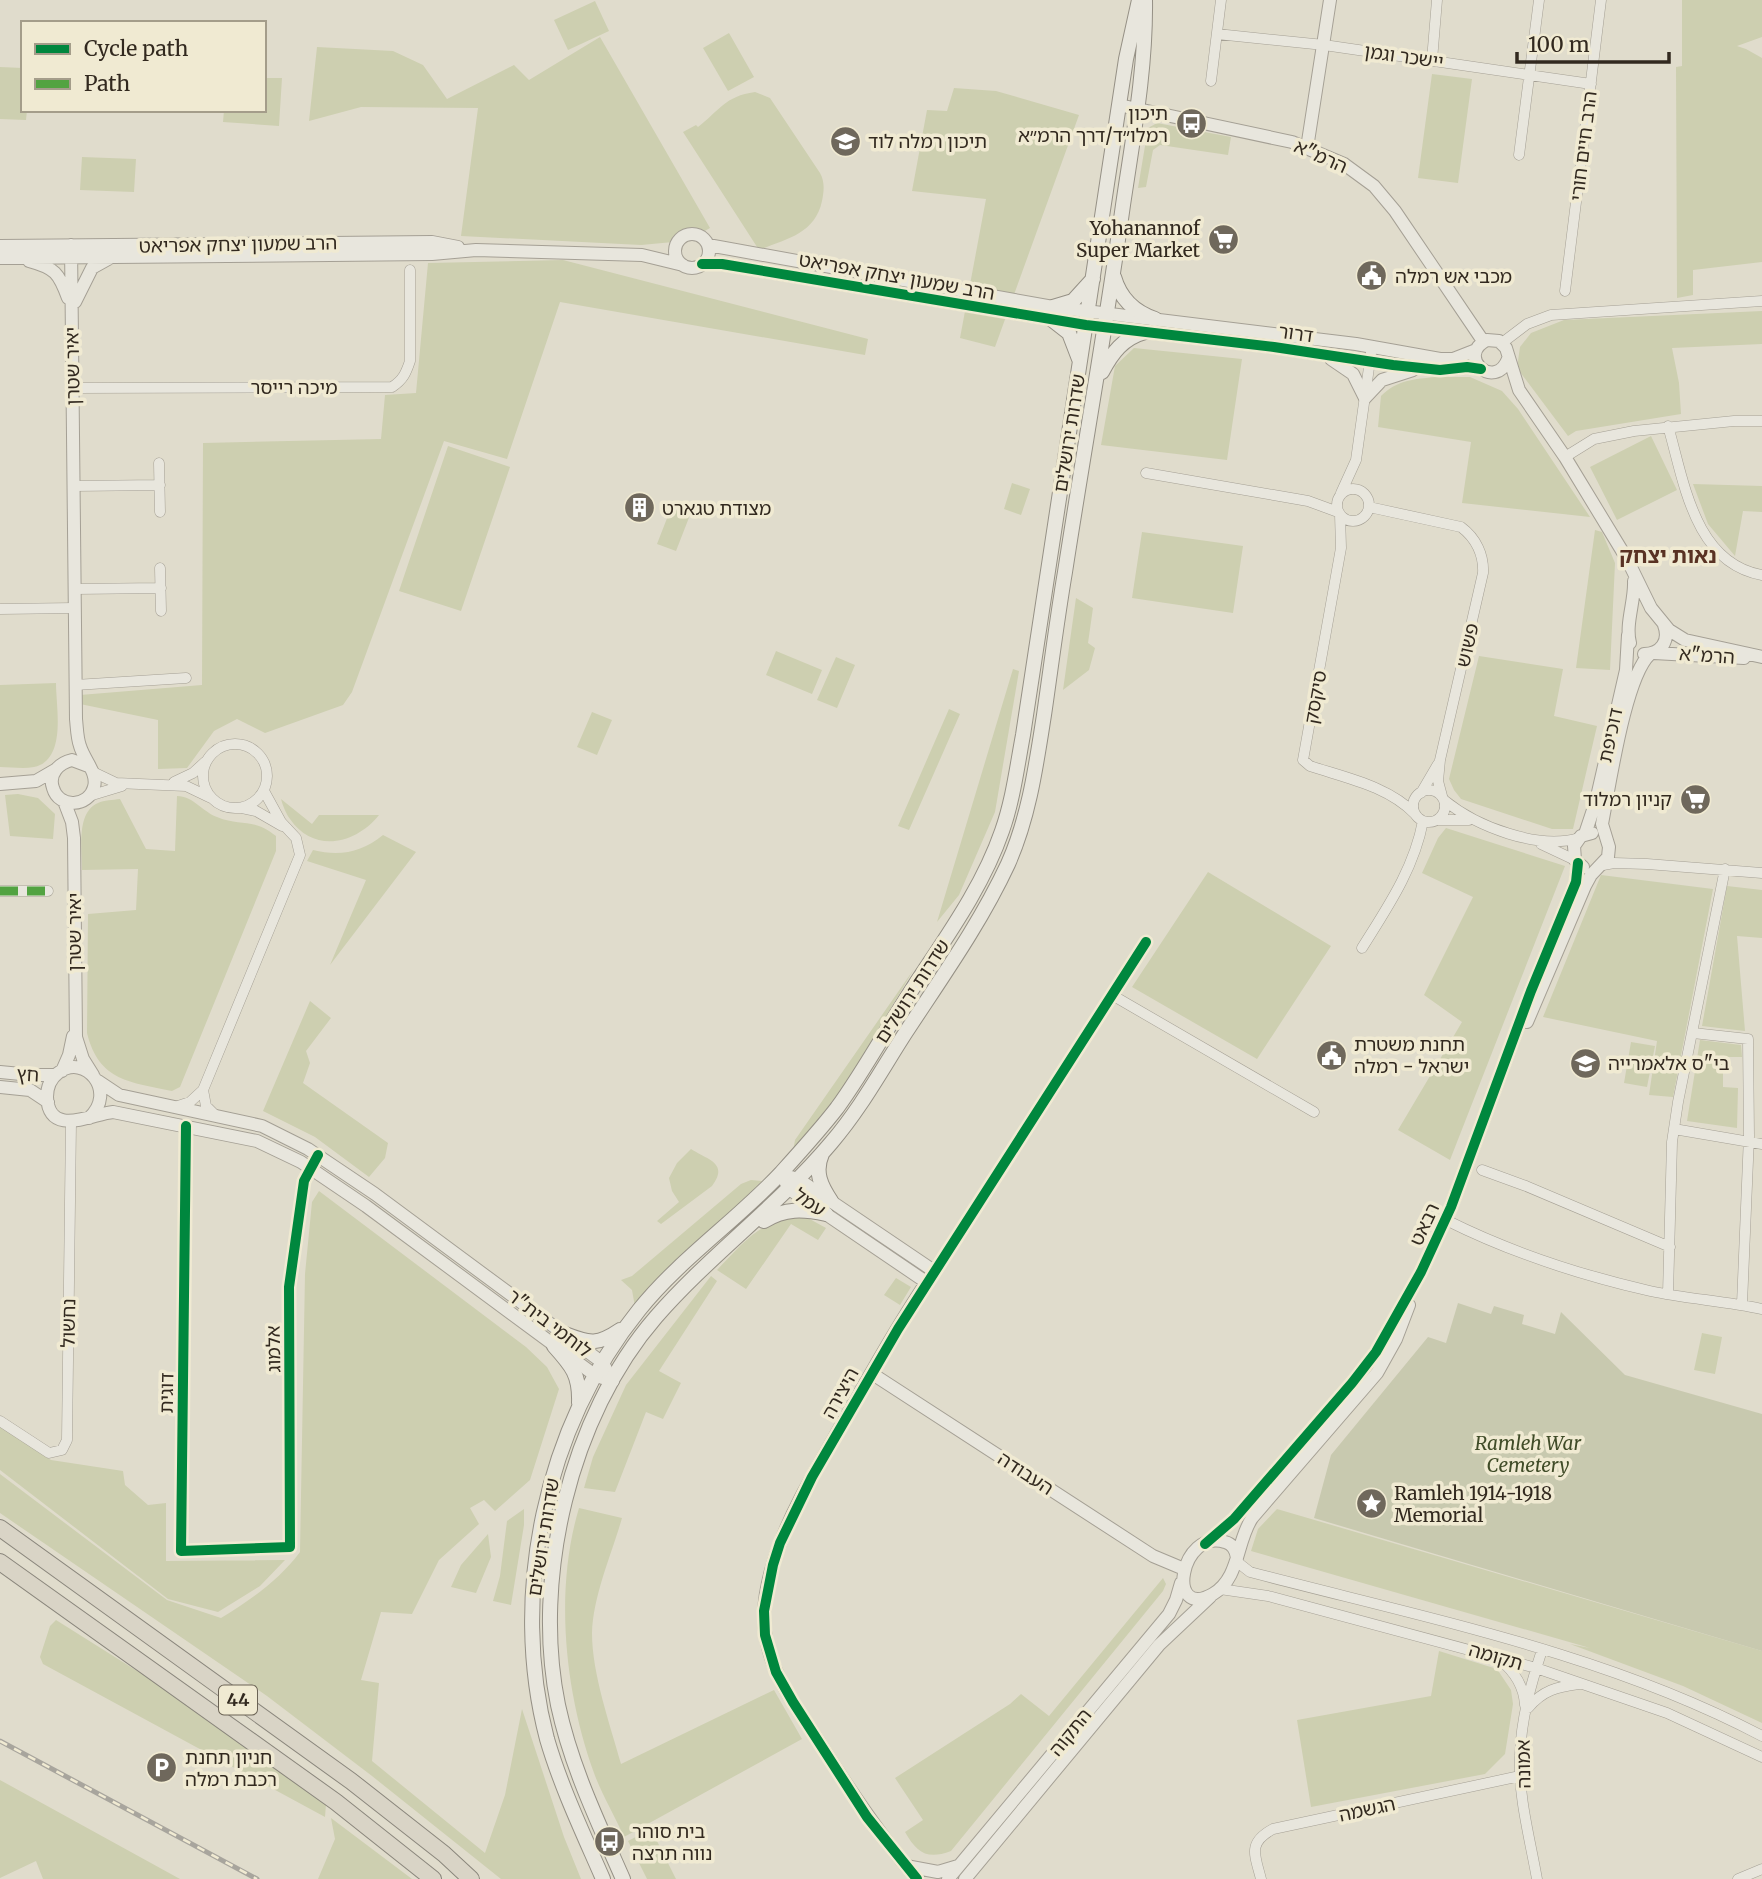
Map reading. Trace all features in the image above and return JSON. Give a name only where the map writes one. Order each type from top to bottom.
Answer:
[{"type":"highway","name":"44","points":[[0,1528],[351,1781],[444,1854],[471,1879]]},
{"type":"highway","name":"44","points":[[0,1562],[336,1802],[433,1879]]},
{"type":"main road","name":"שדרות ירושלים","points":[[603,1879],[570,1805],[547,1738],[540,1704],[532,1607],[539,1539],[552,1478],[596,1376],[627,1325],[663,1284],[780,1174],[818,1131],[857,1078],[962,914],[1002,833],[1021,748],[1119,105],[1139,0]]},
{"type":"main road","name":"שדרות ירושלים","points":[[623,1879],[587,1798],[565,1734],[553,1671],[550,1608],[557,1542],[569,1482],[601,1404],[626,1358],[654,1319],[794,1184],[852,1117],[977,923],[1018,839],[1027,812],[1038,751],[1114,272],[1145,45],[1145,0]]},
{"type":"main road","points":[[1114,272],[1118,288],[1125,299],[1138,311],[1155,319]]},
{"type":"main road","points":[[1080,363],[1069,333],[1052,313],[1073,301],[1094,278]]},
{"type":"main road","points":[[1097,383],[1120,345],[1145,332]]},
{"type":"main road","points":[[744,1232],[785,1211],[829,1208],[818,1170],[824,1151]]},
{"type":"main road","points":[[565,1334],[591,1343],[608,1338],[627,1325]]},
{"type":"main road","points":[[554,1346],[571,1365],[578,1378],[578,1408],[572,1427]]},
{"type":"street","points":[[1210,80],[1222,0]]},
{"type":"street","points":[[1307,148],[1330,0]]},
{"type":"street","points":[[1432,60],[1437,0]]},
{"type":"street","points":[[1519,155],[1539,0]]},
{"type":"street","name":"הרב חיים חורי","points":[[1565,291],[1601,0]]},
{"type":"street","name":"יישכר וגמן","points":[[1217,34],[1324,45],[1591,84]]},
{"type":"street","name":"הרמ\"א","points":[[1119,105],[1237,129],[1307,148],[1344,164],[1374,186],[1395,211],[1479,346]]},
{"type":"street","points":[[691,234],[701,236],[708,245],[708,256],[702,264],[692,267],[683,265],[676,256],[675,248],[680,239],[691,234]]},
{"type":"street","name":"הרב שמעון יצחק אפריאט","points":[[0,258],[71,251],[432,242],[476,250]]},
{"type":"street","name":"הרב שמעון יצחק אפריאט","points":[[708,245],[1052,313]]},
{"type":"street","name":"הרב שמעון יצחק אפריאט","points":[[0,246],[118,257],[432,254],[476,250],[642,255],[683,265]]},
{"type":"street","name":"הרב שמעון יצחק אפריאט","points":[[642,255],[675,248]]},
{"type":"street","name":"יאיר שטרן","points":[[71,251],[76,719],[79,745],[90,769]]},
{"type":"street","points":[[18,257],[56,272],[72,309]]},
{"type":"street","points":[[72,309],[82,284],[93,268],[107,259],[118,257]]},
{"type":"street","name":"הרב שמעון יצחק אפריאט","points":[[702,264],[722,264],[1106,321]]},
{"type":"street","name":"מיכה רייסר","points":[[73,388],[392,387],[406,374],[410,361],[410,270]]},
{"type":"street","points":[[1502,343],[1527,324],[1551,314],[1762,301]]},
{"type":"street","name":"דרור","points":[[1106,321],[1155,319],[1372,346],[1440,359],[1453,359],[1479,346]]},
{"type":"street","name":"דרור","points":[[1106,321],[1145,332],[1371,362],[1440,370],[1467,367],[1484,370]]},
{"type":"street","points":[[1495,340],[1502,343],[1508,353],[1508,359],[1502,368],[1497,371],[1484,370],[1475,360],[1479,346],[1495,340]]},
{"type":"street","points":[[1146,473],[1308,501],[1339,513],[1349,521],[1360,520],[1369,507],[1367,496],[1357,480],[1356,460],[1372,346]]},
{"type":"street","points":[[1322,354],[1353,374],[1365,398]]},
{"type":"street","name":"הרמ\"א","points":[[1508,359],[1519,390],[1565,457],[1662,622],[1675,636],[1697,644],[1761,657]]},
{"type":"street","points":[[1365,398],[1381,380],[1420,368]]},
{"type":"street","name":"הרמ\"א","points":[[1484,370],[1501,377],[1519,390]]},
{"type":"street","points":[[1565,457],[1594,439],[1668,426],[1762,421]]},
{"type":"street","points":[[1668,426],[1693,514],[1709,541],[1731,564],[1762,575]]},
{"type":"street","points":[[1339,513],[1339,496],[1356,460]]},
{"type":"street","points":[[159,463],[160,512]]},
{"type":"street","points":[[74,486],[160,485]]},
{"type":"street","points":[[1308,501],[1339,496],[1350,488],[1364,492]]},
{"type":"street","name":"פשוש","points":[[1369,507],[1449,524],[1468,532],[1482,554],[1483,573],[1440,760],[1438,781],[1443,798]]},
{"type":"street","name":"סיקסק","points":[[1339,513],[1342,548]]},
{"type":"street","name":"סיקסק","points":[[1360,520],[1349,531],[1342,548],[1304,760],[1310,766],[1384,791],[1401,801],[1419,817]]},
{"type":"street","points":[[160,568],[161,611]]},
{"type":"street","name":"הרמ\"א","points":[[1629,632],[1635,591],[1634,577]]},
{"type":"street","points":[[75,589],[161,589]]},
{"type":"street","points":[[0,609],[75,608]]},
{"type":"street","points":[[1648,616],[1662,622],[1665,641],[1652,653],[1643,653],[1633,647],[1629,632],[1636,619],[1648,616]]},
{"type":"street","name":"דוכיפת","points":[[1582,836],[1596,801],[1626,670],[1629,632]]},
{"type":"street","name":"הרמ\"א","points":[[1652,653],[1761,657]]},
{"type":"street","name":"דוכיפת","points":[[1608,844],[1602,824],[1631,689],[1641,663],[1652,653]]},
{"type":"street","points":[[75,685],[186,678]]},
{"type":"street","name":"יאיר שטרן","points":[[58,767],[71,745],[76,719]]},
{"type":"street","points":[[170,783],[193,773],[222,746],[238,744],[251,748],[257,752],[266,767],[267,778],[264,791],[255,802],[241,808]]},
{"type":"street","points":[[0,784],[25,784],[43,779],[72,760],[103,779],[129,784],[170,783],[194,788],[218,804],[265,815],[289,830]]},
{"type":"street","points":[[207,760],[202,775],[210,797]]},
{"type":"street","name":"פשוש","points":[[1420,794],[1440,760]]},
{"type":"street","points":[[58,767],[52,780],[60,798]]},
{"type":"street","points":[[87,798],[95,785],[90,769]]},
{"type":"street","points":[[25,784],[72,803],[129,784]]},
{"type":"street","points":[[174,1107],[190,1102],[202,1090],[300,855],[296,838],[281,822],[264,791]]},
{"type":"street","name":"סיקסק","points":[[1384,791],[1420,794]]},
{"type":"street","points":[[1362,948],[1401,885],[1419,842],[1419,817],[1413,803],[1420,794],[1434,791],[1475,821]]},
{"type":"street","name":"יאיר שטרן","points":[[60,798],[72,822],[74,838],[75,1025],[79,1049],[95,1078]]},
{"type":"street","name":"יאיר שטרן","points":[[74,838],[79,815],[87,798]]},
{"type":"street","points":[[1438,820],[1444,813],[1443,798]]},
{"type":"street","points":[[1419,817],[1475,821],[1532,839],[1587,868],[1647,864],[1762,873]]},
{"type":"street","points":[[1532,839],[1560,843],[1582,836],[1599,835],[1624,858],[1647,864]]},
{"type":"street","points":[[1577,861],[1574,846],[1582,836]]},
{"type":"street","points":[[1600,866],[1608,857],[1608,844]]},
{"type":"street","name":"רבאט","points":[[1205,1544],[1234,1519],[1352,1383],[1376,1352],[1421,1272],[1446,1220],[1531,991],[1576,882],[1577,861]]},
{"type":"street","name":"רבאט","points":[[1501,1077],[1540,995],[1585,886],[1600,866]]},
{"type":"street","points":[[1668,1294],[1674,1129],[1726,869]]},
{"type":"street","points":[[0,891],[48,891]]},
{"type":"street","name":"היצירה","points":[[917,1879],[867,1817],[784,1688],[765,1635],[764,1611],[767,1592],[780,1542],[812,1478],[871,1373],[1146,942]]},
{"type":"street","points":[[1112,995],[1314,1112]]},
{"type":"street","name":"יאיר שטרן","points":[[59,1073],[69,1055],[75,1025]]},
{"type":"street","points":[[1693,1033],[1748,1039],[1749,1142],[1742,1304]]},
{"type":"street","points":[[79,1068],[95,1078],[100,1088],[99,1105],[89,1118],[71,1122],[56,1116],[48,1102],[48,1087],[59,1073],[79,1068]]},
{"type":"street","name":"חץ","points":[[0,1072],[31,1076],[59,1073]]},
{"type":"street","name":"לוחמי בית\"ר","points":[[95,1078],[119,1095],[262,1126],[318,1155],[375,1194],[603,1363],[613,1381]]},
{"type":"street","name":"חץ","points":[[0,1087],[30,1090],[48,1102]]},
{"type":"street","points":[[202,1090],[206,1106],[215,1115]]},
{"type":"street","name":"לוחמי בית\"ר","points":[[89,1118],[113,1112],[257,1141],[309,1167],[596,1376],[613,1381]]},
{"type":"street","name":"נחשול","points":[[0,1421],[49,1453],[62,1450],[67,1440],[71,1122]]},
{"type":"street","name":"דוגית","points":[[186,1126],[181,1551],[290,1547]]},
{"type":"street","points":[[1674,1129],[1762,1143]]},
{"type":"street","name":"אלמוג","points":[[290,1547],[289,1287],[302,1195],[309,1167],[318,1155]]},
{"type":"street","points":[[1482,1170],[1670,1247]]},
{"type":"street","name":"עמל","points":[[780,1174],[930,1277]]},
{"type":"street","name":"רבאט","points":[[1446,1220],[1483,1239],[1617,1283],[1762,1309]]},
{"type":"street","name":"רבאט","points":[[1237,1560],[1240,1540],[1252,1518],[1362,1391],[1387,1358],[1421,1272]]},
{"type":"street","name":"העבודה","points":[[871,1373],[1183,1574]]},
{"type":"street","points":[[1214,1541],[1226,1542],[1234,1548],[1237,1560],[1230,1576],[1217,1591],[1202,1598],[1189,1596],[1183,1589],[1183,1574],[1192,1555],[1205,1544],[1214,1541]]},
{"type":"street","name":"תקומה","points":[[1237,1560],[1250,1572],[1542,1650],[1674,1695],[1762,1736]]},
{"type":"street","name":"התקוה","points":[[948,1879],[1169,1614],[1183,1574]]},
{"type":"street","name":"תקומה","points":[[1217,1591],[1268,1596],[1536,1668],[1678,1717],[1762,1757]]},
{"type":"street","name":"התקוה","points":[[965,1879],[1159,1645],[1217,1591]]},
{"type":"street","name":"אמונה","points":[[1536,1879],[1520,1776],[1520,1749],[1526,1711],[1542,1650]]},
{"type":"street","points":[[1496,1656],[1515,1675],[1524,1692],[1526,1711]]},
{"type":"street","points":[[1526,1711],[1537,1697],[1546,1691],[1556,1687],[1584,1684]]},
{"type":"street","name":"הגשמה","points":[[1261,1879],[1255,1846],[1258,1839],[1273,1829],[1520,1776]]},
{"type":"street","points":[[906,1866],[938,1872],[961,1864]]},
{"type":"street","points":[[1738,1879],[1762,1869]]},
{"type":"green space","points":[[1682,0],[1762,0],[1762,37],[1737,46],[1762,58],[1762,262],[1693,270],[1693,295],[1677,298],[1676,67],[1682,66]]},
{"type":"green space","points":[[595,1],[609,31],[568,50],[554,20]]},
{"type":"green space","points":[[729,33],[754,77],[728,91],[703,48]]},
{"type":"green space","points":[[600,37],[710,228],[703,232],[686,231],[673,242],[641,245],[461,236],[478,108],[361,107],[309,121],[317,47],[393,51],[423,65],[447,99],[514,65],[529,80]]},
{"type":"green space","points":[[0,67],[21,68],[21,112],[27,112],[26,120],[0,119]]},
{"type":"green space","points":[[1432,74],[1472,79],[1458,183],[1418,178]]},
{"type":"green space","points":[[266,78],[282,78],[279,126],[223,122],[224,112],[266,112]]},
{"type":"green space","points":[[954,88],[996,91],[1079,115],[995,347],[960,338],[986,199],[912,191],[927,110],[947,111]]},
{"type":"green space","points":[[755,92],[770,98],[820,173],[824,187],[818,212],[806,228],[759,250],[683,132],[696,125],[698,127],[736,97]]},
{"type":"green space","points":[[1157,123],[1231,137],[1228,155],[1160,145],[1153,150],[1146,187],[1138,188],[1148,128]]},
{"type":"green space","points":[[82,157],[136,159],[134,192],[80,190]]},
{"type":"green space","points":[[563,260],[868,339],[865,355],[560,302],[507,459],[444,441],[352,692],[343,705],[265,733],[237,719],[214,731],[187,768],[158,769],[158,720],[80,704],[80,695],[202,685],[203,443],[381,439],[385,395],[416,393],[428,263]]},
{"type":"green space","points":[[1762,311],[1762,344],[1672,348],[1679,383],[1681,414],[1576,431],[1568,436],[1517,368],[1520,347],[1531,333],[1564,320]]},
{"type":"green space","points":[[1134,348],[1242,359],[1227,460],[1101,445],[1115,366]]},
{"type":"green space","points":[[1436,377],[1470,377],[1502,391],[1518,409],[1590,517],[1462,503],[1471,442],[1378,427],[1381,396],[1406,381]]},
{"type":"green space","points":[[1651,436],[1677,490],[1617,520],[1590,467]]},
{"type":"green space","points":[[448,446],[510,467],[461,611],[399,591]]},
{"type":"green space","points":[[1012,483],[1030,489],[1021,515],[1004,509]]},
{"type":"green space","points":[[1693,484],[1762,486],[1762,512],[1743,511],[1735,556],[1708,524]]},
{"type":"green space","points":[[671,508],[690,515],[676,551],[657,544]]},
{"type":"green space","points":[[1595,530],[1602,532],[1615,563],[1610,670],[1576,668]]},
{"type":"green space","points":[[1142,532],[1243,546],[1233,613],[1132,598]]},
{"type":"green space","points":[[1076,598],[1093,608],[1088,643],[1095,648],[1089,670],[1063,690]]},
{"type":"green space","points":[[776,651],[822,670],[812,694],[766,675]]},
{"type":"green space","points":[[1479,656],[1563,669],[1554,716],[1597,726],[1573,829],[1552,829],[1461,799],[1454,790],[1449,779]]},
{"type":"green space","points":[[836,657],[855,665],[837,708],[817,700]]},
{"type":"green space","points":[[1013,669],[1019,671],[995,812],[959,895],[937,922]]},
{"type":"green space","points":[[56,683],[58,719],[51,754],[44,762],[34,767],[0,767],[0,685]]},
{"type":"green space","points":[[949,709],[960,714],[909,830],[898,826]]},
{"type":"green space","points":[[592,712],[612,720],[597,755],[577,747]]},
{"type":"green space","points":[[18,794],[38,798],[55,814],[53,839],[10,836],[5,795]]},
{"type":"green space","points":[[177,796],[193,801],[217,817],[253,824],[268,830],[276,836],[276,851],[180,1087],[172,1091],[119,1077],[108,1071],[92,1049],[87,1033],[88,914],[136,910],[138,869],[82,870],[81,842],[83,823],[91,808],[100,802],[120,799],[146,849],[175,851]]},
{"type":"green space","points":[[281,799],[312,824],[319,815],[379,815],[359,833],[335,841],[323,841],[300,830],[287,815]]},
{"type":"green space","points":[[1446,828],[1565,866],[1450,1160],[1398,1130],[1462,1022],[1424,995],[1473,897],[1422,873],[1438,838]]},
{"type":"green space","points":[[383,835],[416,852],[330,965],[366,880],[307,861],[313,850],[350,852],[367,846]]},
{"type":"green space","points":[[1208,872],[1331,946],[1257,1059],[1132,987]]},
{"type":"green space","points":[[1601,875],[1713,889],[1673,1097],[1649,1095],[1657,1041],[1543,1017]]},
{"type":"green space","points":[[1727,886],[1762,890],[1762,938],[1737,936],[1745,1031],[1702,1026]]},
{"type":"green space","points":[[914,969],[849,1079],[827,1112],[793,1151],[795,1140]]},
{"type":"green space","points":[[310,1001],[331,1018],[306,1051],[310,1063],[303,1083],[388,1143],[385,1158],[369,1177],[315,1137],[263,1111]]},
{"type":"green space","points":[[1700,1040],[1741,1045],[1742,1057],[1723,1057],[1723,1087],[1738,1088],[1737,1128],[1687,1121]]},
{"type":"green space","points":[[1631,1042],[1655,1046],[1647,1087],[1624,1083]]},
{"type":"green space","points":[[691,1149],[714,1163],[718,1172],[717,1178],[712,1186],[661,1224],[657,1221],[679,1202],[672,1191],[669,1178],[677,1163]]},
{"type":"green space","points":[[751,1180],[762,1181],[635,1307],[632,1290],[621,1280],[632,1276],[741,1184]]},
{"type":"green space","points":[[319,1191],[526,1347],[547,1367],[559,1389],[530,1480],[495,1511],[484,1500],[470,1508],[479,1524],[439,1560],[412,1614],[381,1612],[361,1680],[379,1683],[372,1761],[485,1853],[505,1795],[522,1709],[564,1837],[581,1879],[501,1879],[267,1696],[0,1513],[0,1474],[167,1600],[221,1618],[254,1597],[283,1572],[300,1552],[305,1274],[312,1202]]},
{"type":"green space","points":[[806,1217],[826,1228],[818,1240],[791,1224],[746,1289],[717,1270],[746,1240],[766,1226],[790,1218]]},
{"type":"green space","points":[[711,1276],[717,1281],[659,1371],[681,1383],[663,1419],[646,1412],[615,1492],[584,1488],[593,1457],[626,1385]]},
{"type":"green space","points":[[896,1278],[911,1287],[900,1305],[884,1295]]},
{"type":"green space","name":"Ramleh War Cemetery","points":[[1458,1303],[1491,1314],[1494,1306],[1524,1315],[1522,1324],[1555,1334],[1561,1312],[1625,1375],[1762,1414],[1762,1651],[1314,1518],[1331,1455],[1428,1337],[1446,1343]]},
{"type":"green space","points":[[1702,1333],[1722,1337],[1715,1374],[1694,1370]]},
{"type":"green space","points":[[0,1426],[51,1460],[123,1471],[125,1485],[148,1505],[166,1503],[166,1561],[285,1560],[260,1586],[218,1612],[168,1599],[0,1470]]},
{"type":"green space","points":[[579,1508],[622,1518],[599,1590],[592,1633],[598,1682],[621,1764],[774,1690],[802,1739],[624,1837],[594,1773],[576,1710],[570,1676],[565,1607],[571,1540]]},
{"type":"green space","points":[[524,1509],[524,1525],[511,1605],[493,1601],[500,1576],[507,1521]]},
{"type":"green space","points":[[1277,1509],[1762,1651],[1762,1723],[1683,1686],[1570,1644],[1590,1648],[1251,1551],[1258,1529]]},
{"type":"green space","points":[[488,1534],[491,1557],[476,1593],[451,1587],[461,1565]]},
{"type":"green space","points":[[1163,1578],[1166,1584],[1163,1591],[951,1851],[935,1855],[918,1850],[905,1832],[923,1820],[895,1778],[1010,1704],[1021,1694],[1049,1716]]},
{"type":"green space","points":[[56,1620],[161,1686],[326,1804],[325,1817],[43,1664],[40,1657],[50,1626]]},
{"type":"green space","points":[[1439,1651],[1497,1669],[1511,1690],[1513,1704],[1505,1754],[1485,1774],[1311,1807],[1297,1720],[1431,1696]]},
{"type":"green space","points":[[0,1780],[180,1879],[43,1879],[36,1861],[0,1878]]},
{"type":"green space","points":[[331,1818],[412,1879],[318,1879],[335,1839]]},
{"type":"green space","points":[[651,1829],[676,1879],[647,1879],[628,1841]]},
{"type":"railway","points":[[0,1741],[257,1879]]},
{"type":"marked path","points":[[0,891],[48,891]]},
{"type":"cycle path","points":[[702,264],[722,264],[1086,325],[1274,347],[1393,365],[1440,370],[1467,367],[1481,369]]},
{"type":"cycle path","points":[[1205,1544],[1234,1519],[1352,1383],[1376,1352],[1421,1272],[1451,1207],[1531,991],[1576,882],[1578,863]]},
{"type":"cycle path","points":[[917,1879],[867,1817],[776,1672],[765,1635],[764,1611],[773,1565],[780,1543],[812,1477],[898,1329],[1146,942]]},
{"type":"cycle path","points":[[186,1126],[181,1551],[290,1547],[289,1287],[304,1181],[318,1155]]},
{"type":"place","name":"תיכון רמלו״ד/דרך הרמ״א","points":[[1191,124]]},
{"type":"place","name":"תיכון רמלה לוד","points":[[845,141]]},
{"type":"place","name":"Yohanannof Super Market","points":[[1223,239]]},
{"type":"place","name":"מכבי אש רמלה","points":[[1372,276]]},
{"type":"place","name":"מצודת טגארט","points":[[639,508]]},
{"type":"place","name":"קניון רמלוד","points":[[1695,799]]},
{"type":"place","name":"תחנת משטרת ישראל - רמלה","points":[[1331,1055]]},
{"type":"place","name":"בי\"ס אלאמרייה","points":[[1585,1063]]},
{"type":"place","name":"Ramleh 1914-1918 Memorial","points":[[1371,1504]]},
{"type":"place","name":"חניון תחנת רכבת רמלה","points":[[162,1768]]},
{"type":"place","name":"בית סוהר נווה תרצה","points":[[609,1842]]},
{"type":"district","name":"נאות יצחק","points":[[1668,556]]}]
